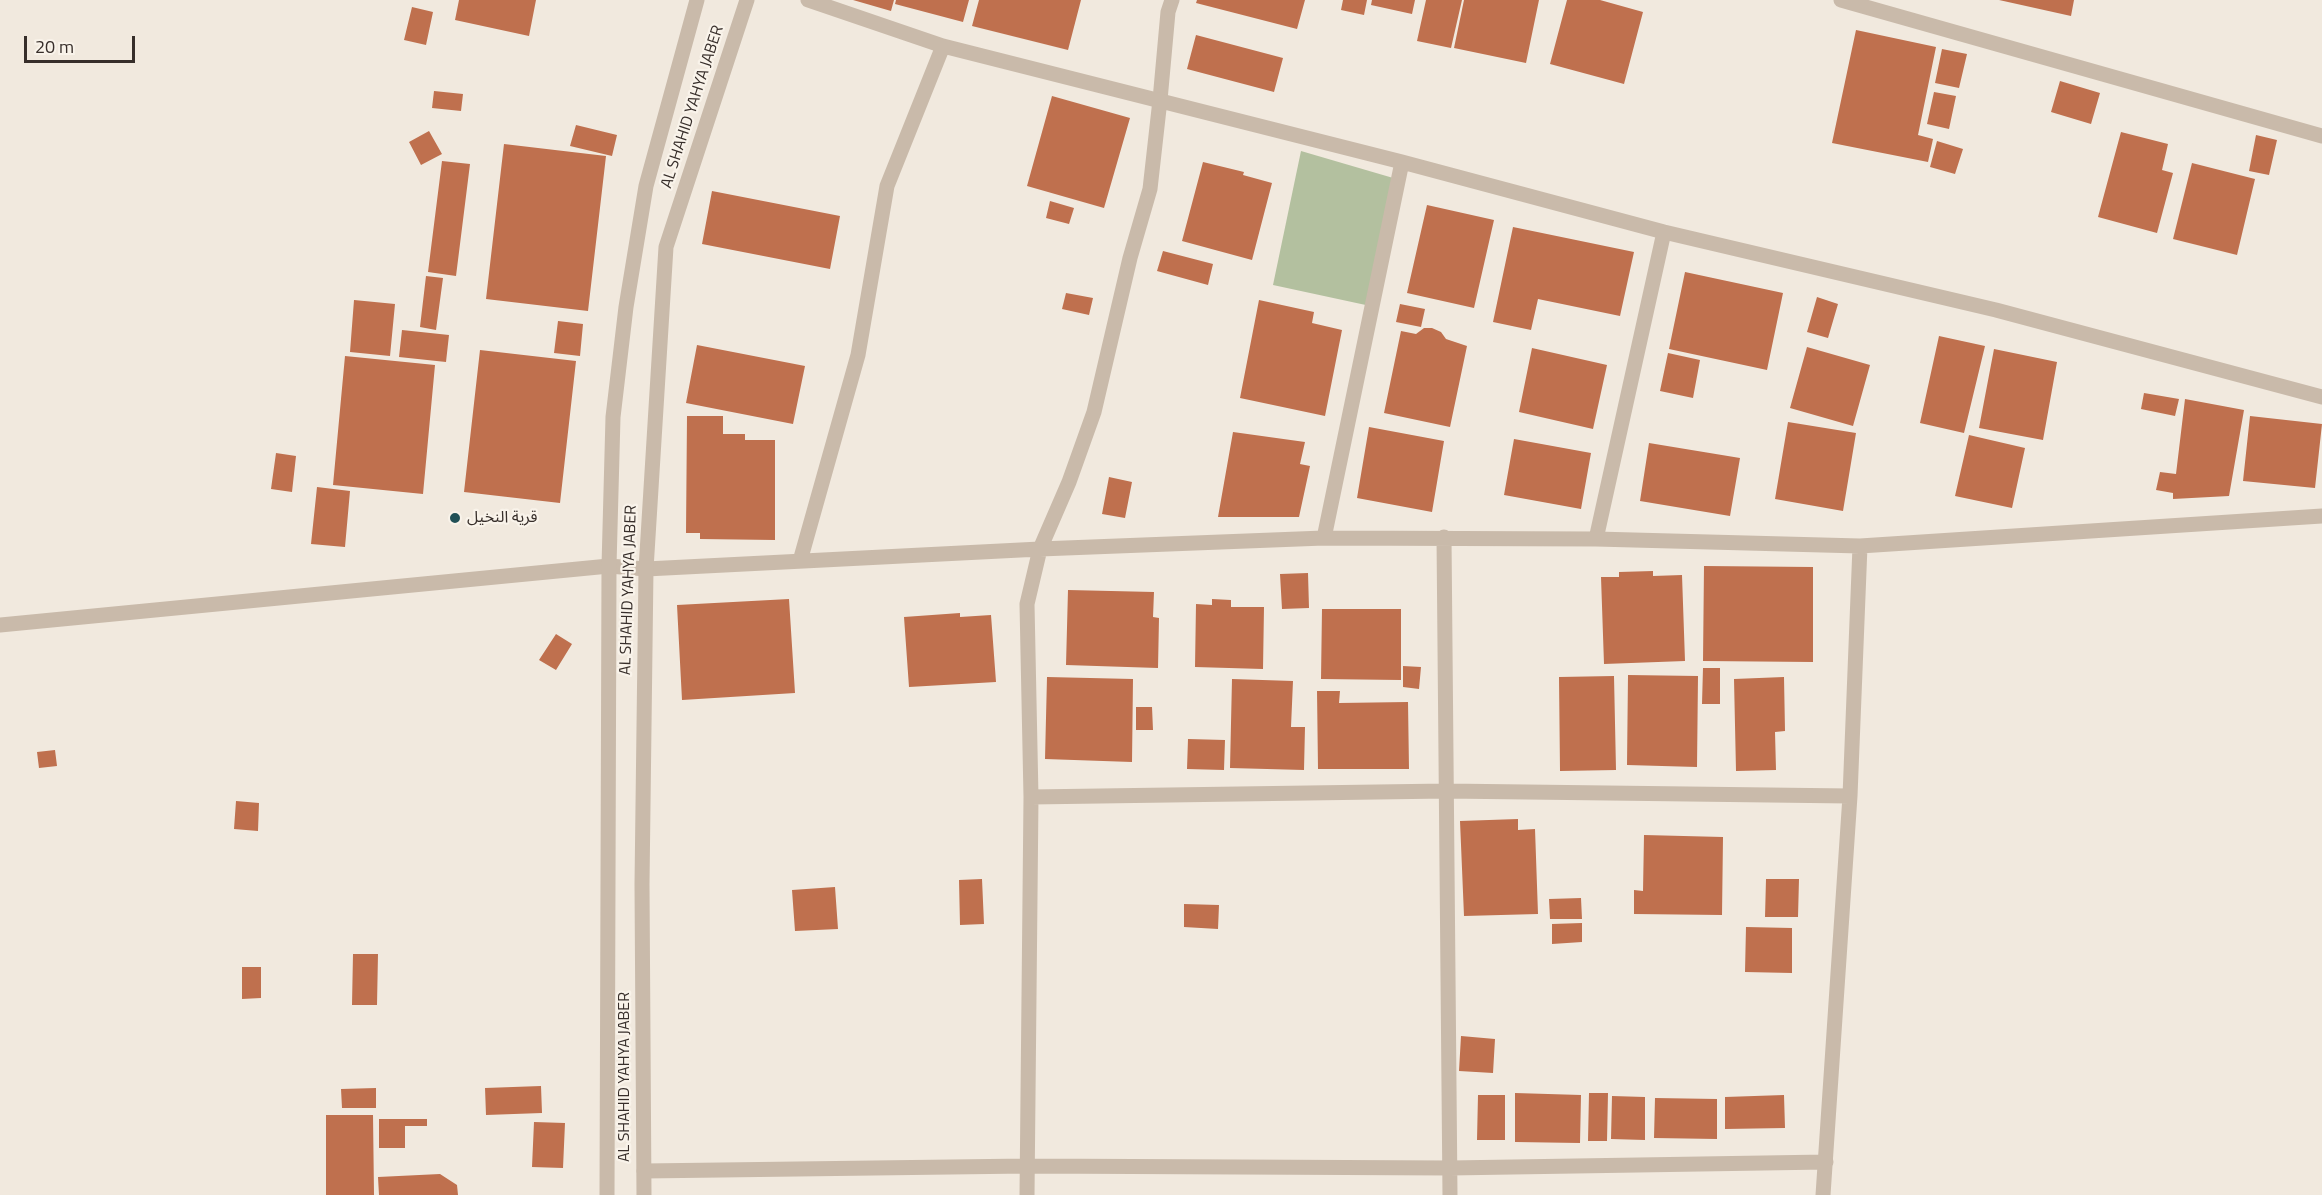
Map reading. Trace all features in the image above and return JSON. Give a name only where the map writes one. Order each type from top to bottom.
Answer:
[{"type":"street","name":"AL SHAHID YAHYA JABER","points":[[607,1195],[609,566],[613,417],[626,307],[646,186],[697,0]]},
{"type":"street","name":"AL SHAHID YAHYA JABER","points":[[644,1195],[642,884],[646,569],[666,247],[747,0]]},
{"type":"street","points":[[808,0],[943,46],[1402,162],[1664,232],[1996,310],[2322,397]]},
{"type":"street","points":[[1027,1195],[1031,797],[1027,604],[1040,549],[1069,482],[1094,412],[1130,258],[1150,189],[1167,12],[1172,0]]},
{"type":"street","points":[[1841,0],[2322,136]]},
{"type":"street","points":[[800,561],[858,355],[886,186],[943,46]]},
{"type":"street","points":[[1324,538],[1402,162]]},
{"type":"street","points":[[1596,539],[1664,232]]},
{"type":"street","points":[[0,625],[609,566],[646,569],[1040,549],[1324,538],[1596,539],[1860,546],[2322,516]]},
{"type":"street","points":[[1444,537],[1450,1195]]},
{"type":"street","points":[[1823,1195],[1850,796],[1860,546]]},
{"type":"street","points":[[1031,797],[1446,791],[1850,796]]},
{"type":"street","points":[[644,1170],[1027,1166],[1450,1168],[1826,1162]]},
{"type":"green space","points":[[1301,151],[1400,180],[1375,307],[1273,285]]},
{"type":"building","points":[[459,0],[536,0],[529,36],[455,20]]},
{"type":"building","points":[[853,0],[894,0],[891,11]]},
{"type":"building","points":[[896,0],[969,0],[963,22],[895,4]]},
{"type":"building","points":[[979,0],[1081,0],[1068,50],[972,26]]},
{"type":"building","points":[[1197,0],[1305,0],[1297,29],[1196,3]]},
{"type":"building","points":[[1343,0],[1367,0],[1364,15],[1341,10]]},
{"type":"building","points":[[1372,0],[1415,0],[1412,14],[1371,5]]},
{"type":"building","points":[[1426,0],[1462,0],[1451,48],[1417,41]]},
{"type":"building","points":[[1464,0],[1539,0],[1526,63],[1454,48]]},
{"type":"building","points":[[1567,0],[1600,0],[1643,12],[1624,84],[1550,64]]},
{"type":"building","points":[[1999,0],[2074,0],[2071,16]]},
{"type":"building","points":[[412,7],[433,12],[426,45],[404,40]]},
{"type":"building","points":[[1856,30],[1936,47],[1918,135],[1933,139],[1928,162],[1832,143]]},
{"type":"building","points":[[1196,35],[1283,58],[1274,92],[1187,69]]},
{"type":"building","points":[[1942,49],[1967,54],[1959,88],[1935,83]]},
{"type":"building","points":[[2060,81],[2100,93],[2091,124],[2051,112]]},
{"type":"building","points":[[434,91],[463,94],[461,111],[432,108]]},
{"type":"building","points":[[1934,92],[1956,96],[1949,129],[1927,124]]},
{"type":"building","points":[[1052,96],[1130,118],[1104,208],[1027,186]]},
{"type":"building","points":[[576,125],[617,135],[612,156],[570,146]]},
{"type":"building","points":[[429,131],[442,154],[421,165],[409,142]]},
{"type":"building","points":[[2121,132],[2168,144],[2162,170],[2173,173],[2157,233],[2098,217]]},
{"type":"building","points":[[2256,135],[2277,140],[2269,175],[2249,171]]},
{"type":"building","points":[[1937,141],[1963,149],[1955,174],[1930,167]]},
{"type":"building","points":[[504,144],[606,156],[588,311],[486,299]]},
{"type":"building","points":[[442,161],[470,164],[456,276],[428,272]]},
{"type":"building","points":[[1203,162],[1244,172],[1243,175],[1272,183],[1252,260],[1182,241]]},
{"type":"building","points":[[2192,163],[2255,179],[2237,255],[2173,239]]},
{"type":"building","points":[[712,191],[840,216],[830,269],[702,244]]},
{"type":"building","points":[[1050,201],[1074,208],[1069,224],[1046,218]]},
{"type":"building","points":[[1427,205],[1494,220],[1474,308],[1407,293]]},
{"type":"building","points":[[1513,227],[1634,252],[1620,316],[1538,299],[1531,330],[1493,322]]},
{"type":"building","points":[[1163,251],[1213,264],[1208,285],[1157,271]]},
{"type":"building","points":[[1685,272],[1783,293],[1767,370],[1669,349]]},
{"type":"building","points":[[426,276],[443,278],[436,330],[420,327]]},
{"type":"building","points":[[1066,293],[1093,298],[1089,315],[1062,309]]},
{"type":"building","points":[[1817,297],[1838,304],[1828,338],[1807,332]]},
{"type":"building","points":[[354,300],[395,304],[390,356],[350,352]]},
{"type":"building","points":[[1259,300],[1314,312],[1312,323],[1342,330],[1325,416],[1240,398]]},
{"type":"building","points":[[1400,304],[1425,309],[1421,327],[1396,322]]},
{"type":"building","points":[[558,321],[583,324],[580,356],[554,353]]},
{"type":"building","points":[[1424,328],[1432,328],[1441,332],[1446,339],[1467,346],[1450,427],[1384,413],[1401,331],[1416,334]]},
{"type":"building","points":[[402,330],[449,335],[446,362],[399,357]]},
{"type":"building","points":[[1939,336],[1985,346],[1964,433],[1920,423]]},
{"type":"building","points":[[697,345],[805,366],[793,424],[686,403]]},
{"type":"building","points":[[1807,347],[1870,365],[1853,426],[1790,408]]},
{"type":"building","points":[[1532,348],[1607,365],[1593,429],[1519,412]]},
{"type":"building","points":[[1994,349],[2057,362],[2043,440],[1979,428]]},
{"type":"building","points":[[480,350],[576,361],[560,503],[464,492]]},
{"type":"building","points":[[1668,353],[1700,360],[1693,398],[1660,391]]},
{"type":"building","points":[[345,356],[435,365],[423,494],[333,485]]},
{"type":"building","points":[[2144,393],[2179,399],[2175,416],[2141,409]]},
{"type":"building","points":[[2185,399],[2244,410],[2229,496],[2173,499],[2173,493],[2156,490],[2160,472],[2176,474]]},
{"type":"building","points":[[687,416],[723,416],[723,434],[745,434],[745,440],[775,440],[775,540],[700,539],[700,533],[686,533]]},
{"type":"building","points":[[2250,416],[2322,424],[2315,488],[2243,481]]},
{"type":"building","points":[[1788,422],[1856,433],[1843,511],[1775,499]]},
{"type":"building","points":[[1369,427],[1444,441],[1432,512],[1357,498]]},
{"type":"building","points":[[1233,432],[1305,442],[1300,464],[1310,466],[1299,517],[1218,517]]},
{"type":"building","points":[[1969,435],[2025,448],[2012,508],[1955,496]]},
{"type":"building","points":[[1514,439],[1591,453],[1581,509],[1504,495]]},
{"type":"building","points":[[1649,443],[1740,458],[1730,516],[1640,501]]},
{"type":"building","points":[[276,453],[296,456],[292,492],[271,489]]},
{"type":"building","points":[[1109,477],[1132,482],[1125,518],[1102,514]]},
{"type":"building","points":[[317,487],[350,491],[345,547],[311,544]]},
{"type":"building","points":[[1704,566],[1813,567],[1813,662],[1703,661]]},
{"type":"building","points":[[1653,571],[1653,576],[1682,575],[1685,661],[1604,664],[1601,577],[1619,577],[1619,572]]},
{"type":"building","points":[[1308,573],[1309,608],[1282,609],[1280,574]]},
{"type":"building","points":[[1068,590],[1154,592],[1153,617],[1159,618],[1158,668],[1066,665]]},
{"type":"building","points":[[789,599],[795,693],[682,700],[677,605]]},
{"type":"building","points":[[1212,599],[1231,600],[1231,607],[1264,607],[1263,669],[1195,667],[1196,604],[1212,605]]},
{"type":"building","points":[[1322,609],[1401,609],[1401,680],[1321,679]]},
{"type":"building","points":[[960,613],[960,617],[991,615],[996,682],[909,687],[904,617]]},
{"type":"building","points":[[556,634],[572,644],[556,670],[539,660]]},
{"type":"building","points":[[1403,666],[1421,667],[1419,689],[1403,687]]},
{"type":"building","points":[[1703,668],[1720,668],[1720,704],[1702,704]]},
{"type":"building","points":[[1628,675],[1698,676],[1697,767],[1627,765]]},
{"type":"building","points":[[1614,676],[1616,770],[1560,771],[1559,677]]},
{"type":"building","points":[[1047,677],[1133,679],[1132,762],[1045,759]]},
{"type":"building","points":[[1784,677],[1785,731],[1775,732],[1776,770],[1736,771],[1734,679]]},
{"type":"building","points":[[1232,679],[1293,681],[1291,727],[1305,727],[1304,770],[1230,768]]},
{"type":"building","points":[[1317,691],[1340,691],[1339,703],[1408,702],[1409,769],[1318,769]]},
{"type":"building","points":[[1136,707],[1152,707],[1153,730],[1136,730]]},
{"type":"building","points":[[1188,739],[1225,740],[1224,770],[1187,769]]},
{"type":"building","points":[[55,750],[57,766],[39,768],[37,752]]},
{"type":"building","points":[[236,801],[259,803],[258,831],[234,829]]},
{"type":"building","points":[[1518,819],[1518,830],[1535,829],[1538,914],[1464,916],[1460,821]]},
{"type":"building","points":[[1644,835],[1723,837],[1722,915],[1634,914],[1634,890],[1643,891]]},
{"type":"building","points":[[982,879],[984,924],[960,925],[959,880]]},
{"type":"building","points":[[1766,879],[1799,879],[1798,917],[1765,917]]},
{"type":"building","points":[[835,887],[838,929],[795,931],[792,890]]},
{"type":"building","points":[[1581,898],[1582,919],[1550,919],[1549,899]]},
{"type":"building","points":[[1184,904],[1219,905],[1218,929],[1184,927]]},
{"type":"building","points":[[1582,923],[1582,942],[1552,944],[1552,924]]},
{"type":"building","points":[[1746,927],[1792,928],[1792,973],[1745,972]]},
{"type":"building","points":[[353,954],[378,954],[377,1005],[352,1005]]},
{"type":"building","points":[[242,967],[261,967],[261,998],[242,999]]},
{"type":"building","points":[[1461,1036],[1495,1039],[1493,1073],[1459,1071]]},
{"type":"building","points":[[541,1086],[542,1113],[486,1115],[485,1088]]},
{"type":"building","points":[[376,1088],[376,1108],[342,1108],[341,1089]]},
{"type":"building","points":[[1515,1093],[1581,1095],[1580,1143],[1515,1142]]},
{"type":"building","points":[[1589,1093],[1608,1093],[1607,1141],[1588,1141]]},
{"type":"building","points":[[1478,1095],[1505,1095],[1505,1140],[1477,1140]]},
{"type":"building","points":[[1784,1095],[1785,1128],[1725,1129],[1725,1097]]},
{"type":"building","points":[[1612,1096],[1645,1097],[1645,1140],[1611,1139]]},
{"type":"building","points":[[1655,1098],[1717,1099],[1717,1139],[1654,1138]]},
{"type":"building","points":[[326,1115],[373,1115],[374,1195],[326,1195]]},
{"type":"building","points":[[379,1119],[427,1119],[427,1126],[405,1126],[405,1148],[379,1148]]},
{"type":"building","points":[[534,1122],[565,1123],[563,1168],[532,1167]]},
{"type":"building","points":[[440,1174],[457,1185],[458,1195],[379,1195],[378,1177]]},
{"type":"place","name":"قرية النخيل","points":[[455,518]]}]
